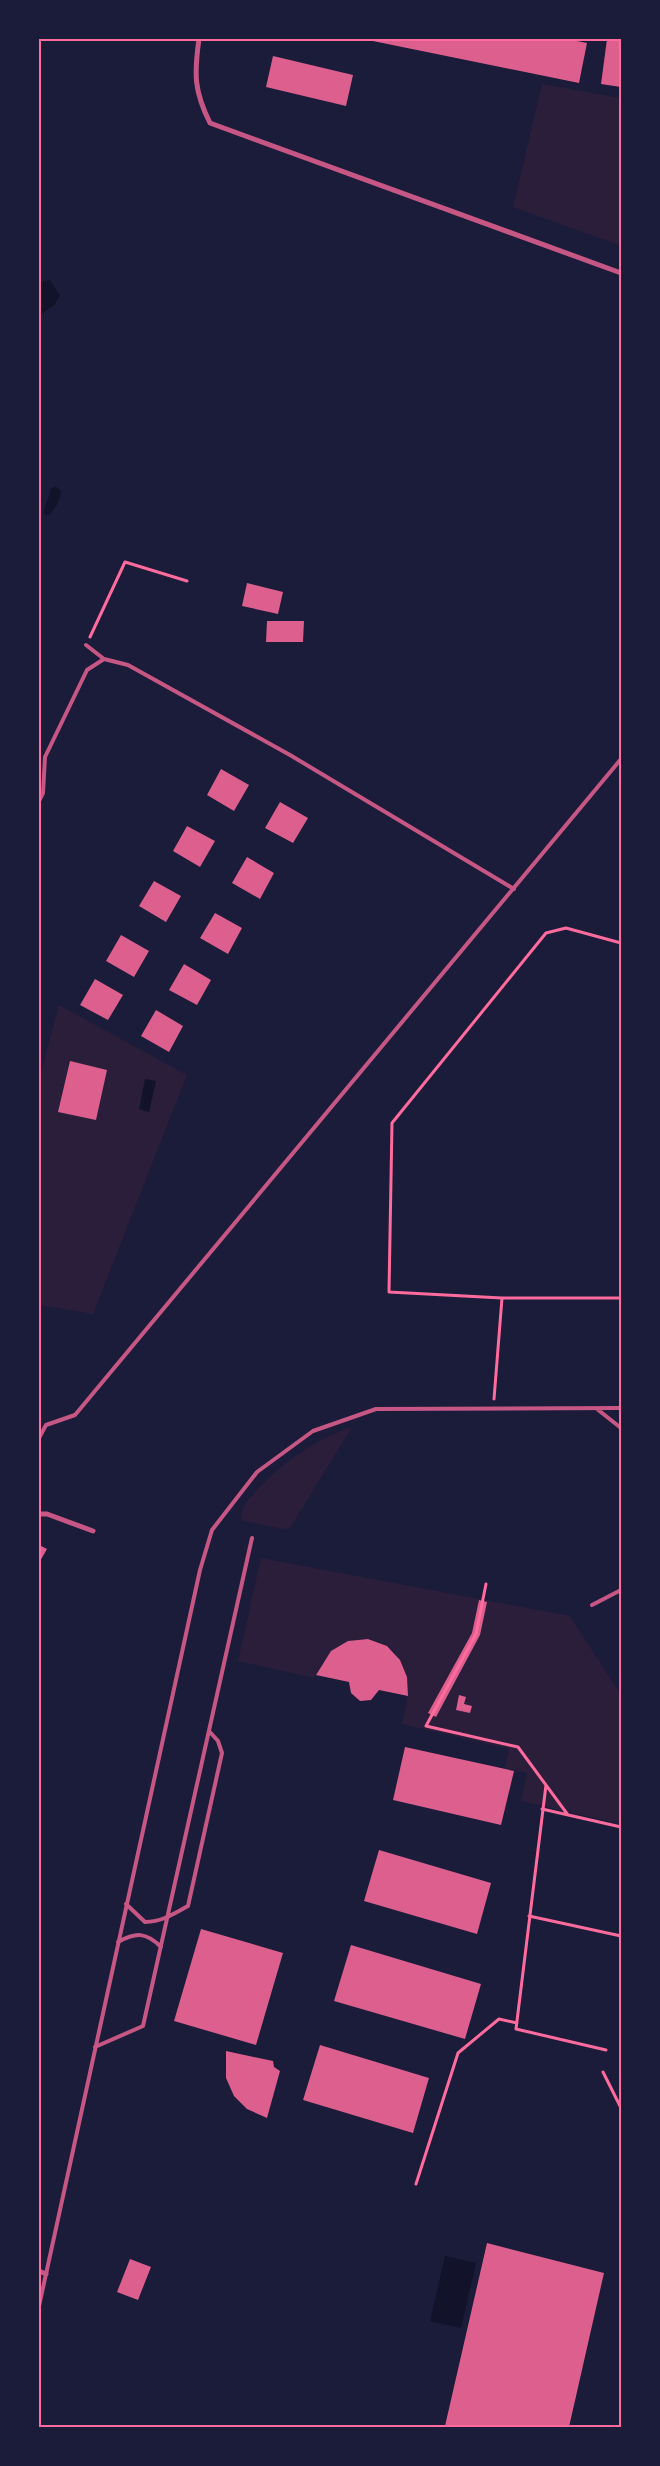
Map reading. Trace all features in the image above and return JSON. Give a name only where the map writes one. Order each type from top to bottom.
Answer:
[{"type":"street","points":[[198,39],[196,77],[198,98],[210,123],[621,273]]},
{"type":"street","points":[[39,1514],[47,1514],[93,1531]]},
{"type":"street","points":[[39,2271],[46,2274]]},
{"type":"lane","points":[[86,646],[104,659],[128,665],[273,746],[514,889]]},
{"type":"lane","points":[[39,801],[43,793],[46,757],[87,670],[104,659]]},
{"type":"lane","points":[[39,1423],[46,1425],[75,1415],[621,759]]},
{"type":"lane","points":[[596,1408],[621,1428]]},
{"type":"lane","points":[[39,2306],[200,1570],[212,1530],[257,1472],[313,1431],[376,1409],[621,1408]]},
{"type":"lane","points":[[39,1438],[46,1425]]},
{"type":"lane","points":[[95,2047],[143,2026],[252,1538]]},
{"type":"lane","points":[[592,1605],[621,1590]]},
{"type":"lane","points":[[126,1904],[138,1918],[145,1922],[154,1922],[168,1917],[188,1906],[222,1753],[218,1741],[209,1731]]},
{"type":"lane","points":[[118,1942],[131,1934],[140,1934],[151,1937],[161,1946]]},
{"type":"path","points":[[86,646],[125,562],[187,581]]},
{"type":"path","points":[[621,943],[566,928],[546,934],[392,1123],[388,1292],[502,1298],[621,1298]]},
{"type":"path","points":[[493,1409],[502,1298]]},
{"type":"path","points":[[486,1584],[476,1634],[426,1726],[518,1747],[568,1815]]},
{"type":"path","points":[[546,1784],[516,2029],[606,2050]]},
{"type":"path","points":[[542,1809],[621,1827]]},
{"type":"path","points":[[529,1916],[621,1936]]},
{"type":"path","points":[[416,2184],[458,2052],[500,2019],[516,2023]]},
{"type":"path","points":[[603,2072],[621,2108]]},
{"type":"shaded area","points":[[542,84],[621,98],[621,246],[513,207]]},
{"type":"shaded area","points":[[50,280],[60,296],[54,305],[39,316],[40,282]]},
{"type":"shaded area","points":[[55,486],[61,491],[59,501],[51,513],[48,515],[44,514],[50,490]]},
{"type":"shaded area","points":[[59,1005],[187,1075],[93,1314],[39,1305],[39,1080]]},
{"type":"shaded area","points":[[145,1079],[156,1081],[149,1112],[139,1109]]},
{"type":"shaded area","points":[[352,1427],[290,1528],[282,1529],[244,1521],[241,1518],[242,1510],[248,1500],[266,1480],[288,1461],[325,1438]]},
{"type":"shaded area","points":[[261,1558],[570,1616],[621,1695],[621,1824],[521,1801],[527,1773],[505,1768],[509,1749],[402,1724],[408,1694],[406,1675],[398,1658],[388,1647],[375,1641],[361,1639],[348,1643],[323,1662],[314,1678],[238,1661]]},
{"type":"shaded area","points":[[445,2256],[476,2263],[461,2328],[430,2321]]},
{"type":"building","points":[[363,39],[567,39],[587,43],[579,83]]},
{"type":"building","points":[[607,39],[621,39],[621,87],[601,84]]},
{"type":"building","points":[[273,56],[353,75],[346,106],[266,87]]},
{"type":"building","points":[[247,583],[283,592],[278,614],[242,606]]},
{"type":"building","points":[[267,621],[304,621],[303,642],[266,642]]},
{"type":"building","points":[[221,769],[249,785],[234,811],[207,795]]},
{"type":"building","points":[[280,802],[308,818],[293,843],[265,828]]},
{"type":"building","points":[[187,826],[215,841],[200,867],[173,851]]},
{"type":"building","points":[[247,857],[274,873],[260,899],[232,883]]},
{"type":"building","points":[[154,881],[181,896],[166,922],[139,906]]},
{"type":"building","points":[[215,913],[242,928],[228,954],[200,938]]},
{"type":"building","points":[[121,935],[149,951],[134,977],[106,961]]},
{"type":"building","points":[[184,964],[211,980],[197,1005],[169,990]]},
{"type":"building","points":[[95,979],[123,995],[108,1020],[80,1005]]},
{"type":"building","points":[[156,1010],[183,1026],[169,1052],[141,1036]]},
{"type":"building","points":[[70,1061],[107,1070],[96,1120],[58,1112]]},
{"type":"building","points":[[39,1545],[47,1549],[39,1563]]},
{"type":"building","points":[[479,1600],[487,1602],[480,1635],[436,1717],[428,1713],[472,1633]]},
{"type":"building","points":[[368,1639],[387,1646],[400,1660],[407,1677],[408,1696],[379,1690],[371,1700],[360,1701],[351,1693],[349,1682],[316,1675],[331,1651],[348,1641]]},
{"type":"building","points":[[459,1695],[466,1697],[464,1704],[472,1706],[470,1713],[456,1710]]},
{"type":"building","points":[[405,1747],[514,1771],[501,1825],[393,1800]]},
{"type":"building","points":[[379,1850],[491,1883],[477,1934],[364,1901]]},
{"type":"building","points":[[201,1929],[283,1953],[256,2045],[174,2021]]},
{"type":"building","points":[[351,1945],[481,1984],[465,2039],[334,2001]]},
{"type":"building","points":[[320,2045],[429,2078],[413,2133],[303,2100]]},
{"type":"building","points":[[226,2051],[273,2061],[274,2067],[280,2071],[267,2118],[247,2109],[234,2096],[226,2078]]},
{"type":"building","points":[[487,2243],[604,2273],[569,2427],[445,2426]]},
{"type":"building","points":[[130,2259],[151,2267],[138,2300],[117,2292]]}]
